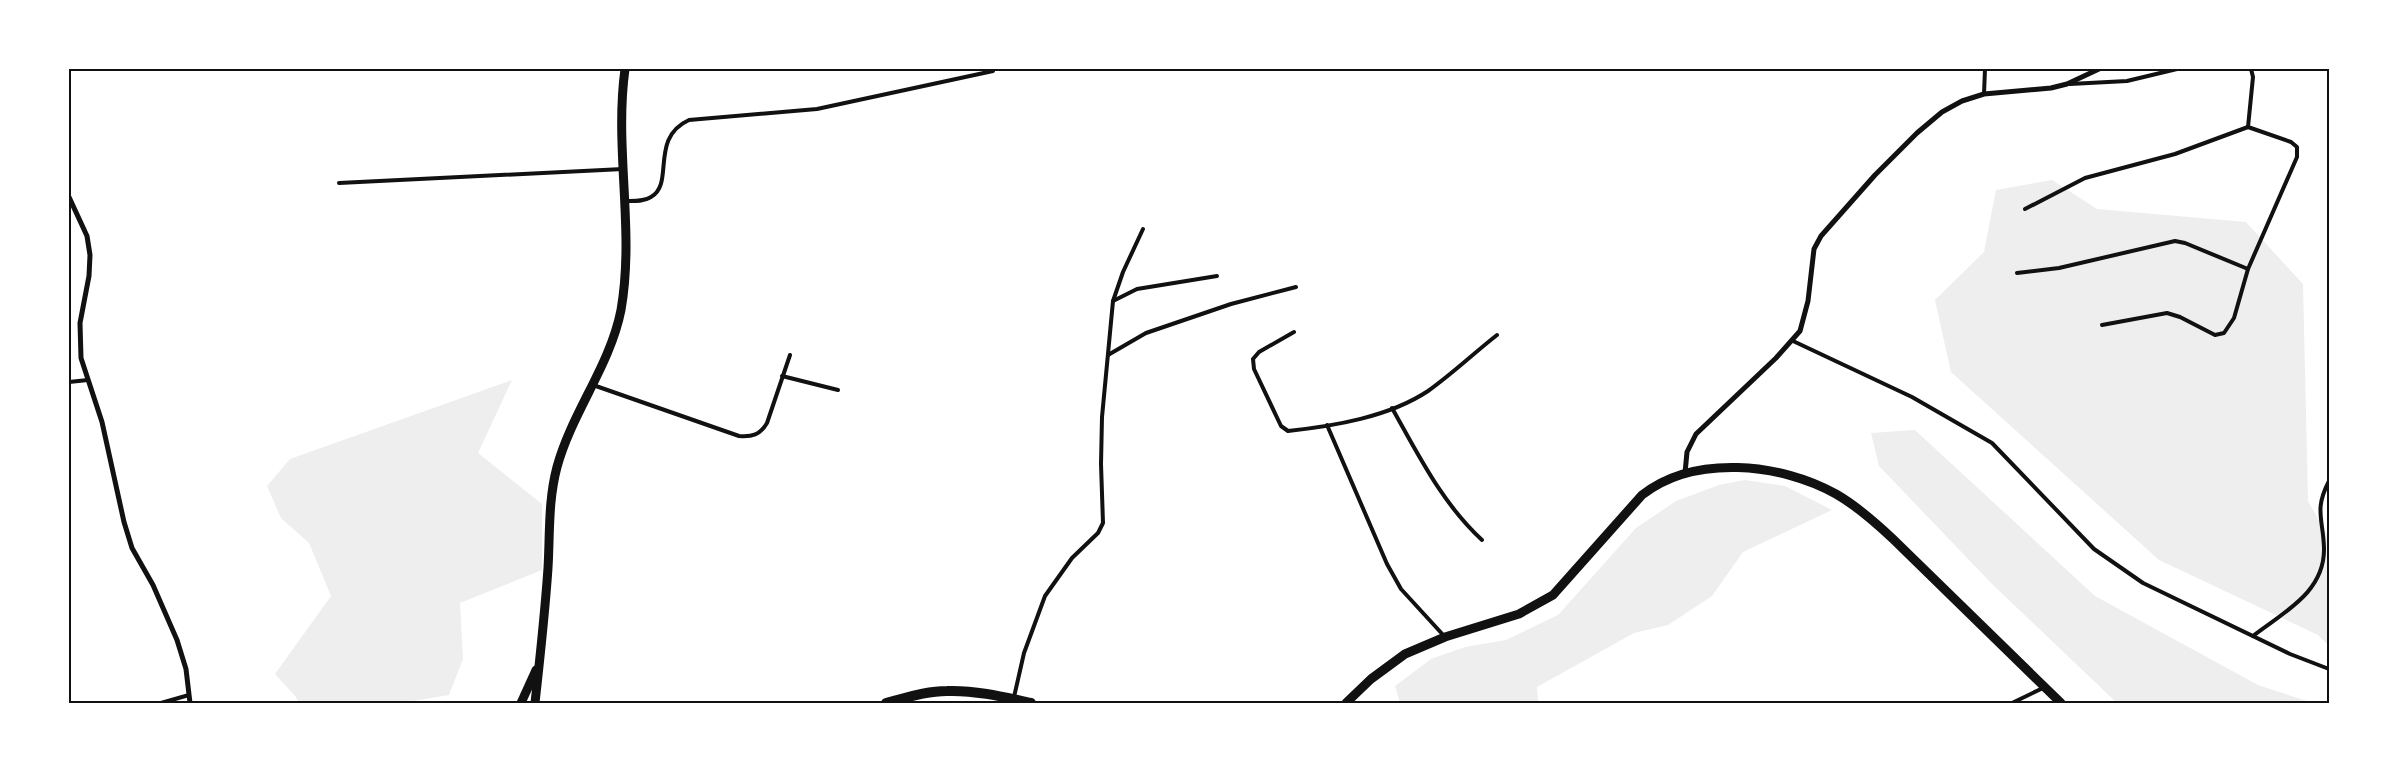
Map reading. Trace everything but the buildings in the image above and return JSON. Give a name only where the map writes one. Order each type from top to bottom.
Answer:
[{"type":"main road","points":[[886,703],[925,693],[947,691],[970,692],[1031,703]]},
{"type":"street","points":[[535,703],[545,615],[552,490],[566,440],[615,334],[620,311],[626,252],[621,118],[624,69]]},
{"type":"street","points":[[1686,473],[1687,452],[1696,434],[1793,341],[1804,320],[1814,249],[1832,221],[1874,175],[1929,122],[1962,101],[1984,94],[2051,88],[2068,84],[2099,69]]},
{"type":"street","points":[[69,197],[87,236],[90,255],[89,276],[82,305],[79,341],[81,358],[102,422],[124,522],[132,548],[153,585],[177,640],[186,669],[190,703]]},
{"type":"street","points":[[1346,703],[1399,658],[1445,636],[1520,614],[1553,595],[1642,495],[1655,485],[1686,473],[1725,467],[1760,470],[1792,478],[1835,494],[1864,514],[1894,539],[2043,688],[2061,703]]},
{"type":"street","points":[[521,703],[540,658]]},
{"type":"street","points":[[1353,703],[1358,692]]},
{"type":"lane","points":[[1984,94],[1986,69]]},
{"type":"lane","points":[[2068,84],[2127,81],[2177,69]]},
{"type":"lane","points":[[2248,128],[2253,77],[2251,69]]},
{"type":"lane","points":[[624,201],[644,200],[653,196],[660,189],[667,143],[671,134],[679,125],[689,120],[818,110],[993,71]]},
{"type":"lane","points":[[2025,209],[2086,178],[2175,154],[2248,128],[2291,142],[2298,147],[2297,157],[2248,270],[2239,305],[2224,333],[2215,335],[2180,316],[2167,313],[2102,325]]},
{"type":"lane","points":[[339,183],[623,169]]},
{"type":"lane","points":[[1013,699],[1024,653],[1045,596],[1067,564],[1098,533],[1103,523],[1100,464],[1113,301],[1123,272],[1143,230]]},
{"type":"lane","points":[[2017,273],[2068,266],[2175,241],[2185,243],[2248,270]]},
{"type":"lane","points":[[1113,301],[1137,290],[1217,276]]},
{"type":"lane","points":[[1108,355],[1146,333],[1230,304],[1296,287]]},
{"type":"lane","points":[[1294,332],[1259,352],[1252,359],[1254,369],[1281,426],[1288,431],[1327,425],[1392,408],[1428,391],[1497,335]]},
{"type":"lane","points":[[1793,341],[1912,397],[1974,431],[2008,458],[2094,549],[2142,583],[2290,654],[2329,669]]},
{"type":"lane","points":[[593,385],[739,436],[750,437],[762,432],[767,423],[790,355]]},
{"type":"lane","points":[[782,376],[838,390]]},
{"type":"lane","points":[[69,382],[88,380]]},
{"type":"lane","points":[[1392,408],[1434,483],[1462,521],[1482,540]]},
{"type":"lane","points":[[1327,425],[1386,564],[1401,589],[1445,636]]},
{"type":"lane","points":[[2253,636],[2312,589],[2321,574],[2324,548],[2319,507],[2329,481]]},
{"type":"lane","points":[[2012,703],[2043,688]]},
{"type":"lane","points":[[161,703],[189,695]]},
{"type":"shaded area","points":[[2052,180],[2097,209],[2246,222],[2303,284],[2308,501],[2329,538],[2329,646],[2318,635],[2159,560],[1951,372],[1935,300],[1984,252],[1996,190]]},
{"type":"shaded area","points":[[512,380],[478,453],[542,504],[542,570],[460,603],[463,659],[449,695],[401,703],[299,703],[296,697],[275,674],[331,596],[309,543],[281,518],[267,486],[290,459]]},
{"type":"shaded area","points":[[1915,430],[2095,596],[2258,685],[2313,703],[2117,703],[1992,584],[1879,466],[1871,433]]},
{"type":"shaded area","points":[[1745,480],[1785,486],[1832,510],[1743,552],[1712,596],[1668,625],[1634,633],[1537,687],[1538,703],[1400,703],[1395,686],[1431,659],[1465,647],[1506,640],[1558,615],[1636,528],[1676,501],[1719,485]]}]
